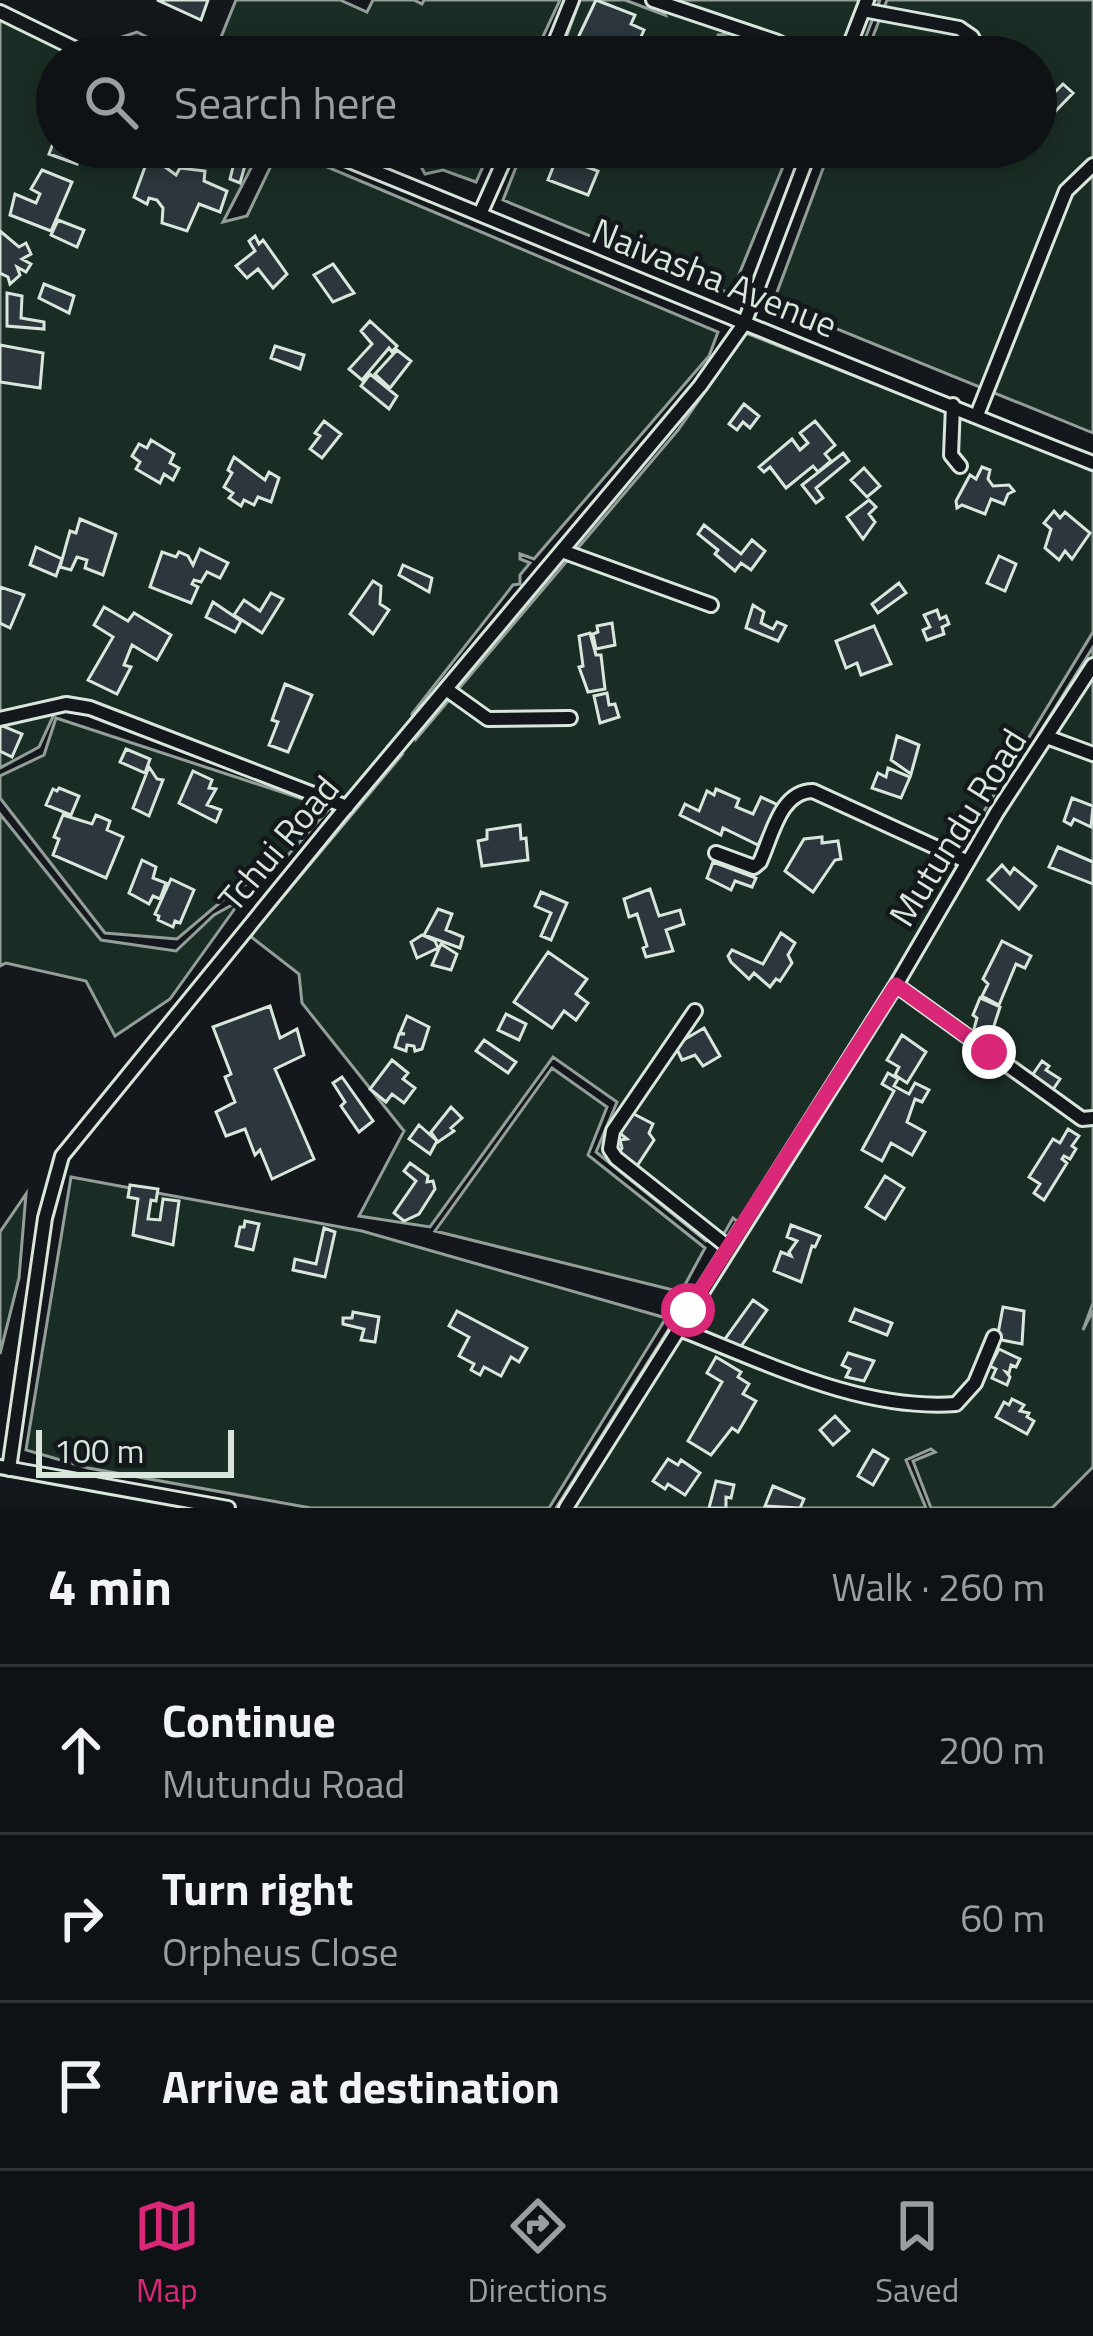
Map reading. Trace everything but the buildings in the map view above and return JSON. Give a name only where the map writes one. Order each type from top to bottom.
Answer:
[{"type":"street","points":[[557,36],[572,0]]},
{"type":"street","points":[[652,0],[760,36]]},
{"type":"street","points":[[853,36],[865,5],[959,28],[971,36]]},
{"type":"street","points":[[0,12],[49,36]]},
{"type":"street","points":[[977,415],[1066,191],[1093,165]]},
{"type":"street","name":"Naivasha Avenue","points":[[369,168],[744,325],[1093,463]]},
{"type":"street","points":[[481,212],[501,168]]},
{"type":"street","name":"Tchui Road","points":[[5,1468],[45,1218],[62,1156],[671,422],[744,325],[803,168]]},
{"type":"street","points":[[953,405],[951,455],[961,466]]},
{"type":"street","points":[[562,551],[711,605]]},
{"type":"street","name":"Mutundu Road","points":[[566,1508],[1093,665]]},
{"type":"street","points":[[446,689],[488,718],[570,718]]},
{"type":"street","points":[[0,718],[66,704],[90,708],[347,807]]},
{"type":"street","points":[[1048,737],[1093,754]]},
{"type":"street","points":[[716,853],[754,867],[789,798],[812,791],[968,862]]},
{"type":"street","points":[[896,985],[1089,1120]]},
{"type":"street","points":[[694,1011],[613,1131],[610,1149],[728,1246]]},
{"type":"street","points":[[677,1328],[839,1390],[931,1406],[956,1404],[975,1383],[994,1337]]},
{"type":"street","points":[[5,1468],[228,1508]]},
{"type":"green space","points":[[236,0],[340,0],[367,12],[373,0],[422,4],[424,0],[560,0],[543,36],[221,36]]},
{"type":"green space","points":[[580,0],[625,0],[665,15],[656,0],[880,0],[866,36],[765,36],[754,32],[567,36]]},
{"type":"green space","points":[[887,0],[1093,0],[1093,433],[773,303],[823,168],[1057,168],[1057,36],[873,36]]},
{"type":"green space","points":[[0,19],[39,36],[36,168],[251,168],[223,222],[247,216],[270,168],[330,168],[718,332],[709,356],[534,559],[520,554],[520,559],[530,563],[520,575],[520,584],[513,585],[412,714],[416,739],[678,430],[746,333],[1093,470],[1093,632],[955,859],[958,864],[1093,647],[1093,1303],[1083,1330],[1093,1310],[1093,1467],[1052,1508],[931,1508],[913,1461],[935,1452],[931,1449],[906,1460],[926,1508],[556,1508],[737,1221],[733,1218],[725,1232],[706,1241],[596,1152],[617,1102],[553,1057],[430,1227],[359,1216],[404,1131],[302,1003],[299,974],[250,936],[401,756],[374,763],[345,799],[91,702],[62,697],[39,747],[0,768]]},
{"type":"green space","points":[[422,168],[482,168],[476,182],[443,170],[425,174]]},
{"type":"green space","points":[[516,168],[782,168],[731,294],[503,200]]},
{"type":"green space","points":[[56,718],[330,808],[273,872],[236,889],[177,939],[105,933],[0,798],[0,776],[44,755]]},
{"type":"green space","points":[[0,814],[101,940],[176,951],[214,915],[241,900],[170,999],[115,1036],[86,981],[6,963],[0,966]]},
{"type":"green space","points":[[552,1068],[607,1107],[588,1155],[705,1248],[681,1292],[435,1231]]},
{"type":"green space","points":[[71,1177],[362,1231],[666,1318],[549,1508],[311,1508],[88,1468],[26,1450]]},
{"type":"green space","points":[[26,1194],[19,1278],[0,1354],[0,1232]]},
{"type":"route","points":[[688,1310],[896,985],[989,1052]]}]
